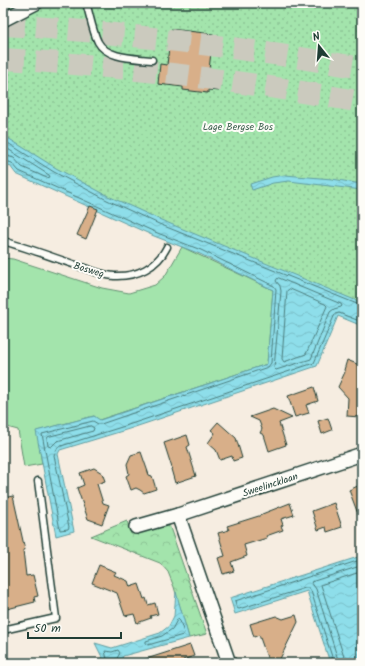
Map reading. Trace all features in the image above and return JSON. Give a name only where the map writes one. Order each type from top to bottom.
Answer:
[{"type":"street","points":[[3,20],[36,3]]},
{"type":"street","name":"Sweelincklaan","points":[[136,528],[362,454]]},
{"type":"street","points":[[178,515],[229,663]]},
{"type":"lane","points":[[86,3],[97,41],[105,50],[122,57],[152,60]]},
{"type":"lane","name":"Bosweg","points":[[3,241],[114,276],[130,275],[142,272],[154,264],[164,254],[167,247]]},
{"type":"lane","points":[[3,630],[56,618],[38,481]]},
{"type":"green space","name":"Lage Bergse Bos","points":[[3,3],[362,3],[362,315],[3,158]]},
{"type":"green space","points":[[182,247],[273,290],[267,364],[99,420],[94,416],[37,431],[42,464],[24,467],[18,430],[3,426],[3,258],[13,259],[102,288],[129,293],[155,285],[165,276]]},
{"type":"green space","points":[[127,521],[131,534],[168,522],[207,634],[189,638],[174,587],[168,572],[160,563],[91,536]]},
{"type":"water","points":[[3,135],[56,168],[108,196],[161,220],[362,303],[362,326],[338,316],[317,366],[129,429],[60,450],[58,454],[74,531],[56,536],[36,431],[94,416],[100,420],[267,364],[273,290],[200,254],[154,236],[16,174],[10,166],[3,164]]},
{"type":"water","points":[[285,175],[332,179],[362,184],[362,190],[289,181],[273,183],[252,190],[250,184],[272,177]]},
{"type":"water","points":[[358,557],[362,559],[362,663],[330,663],[307,591],[235,614],[230,598]]},
{"type":"water","points":[[176,592],[189,638],[123,656],[120,663],[105,663],[95,643],[112,648],[160,633],[169,626],[174,616]]},
{"type":"building","points":[[171,29],[213,34],[209,70],[221,71],[219,91],[208,90],[208,93],[183,90],[183,87],[158,84],[160,64],[167,65]]},
{"type":"building","points":[[90,206],[98,209],[86,239],[77,235]]},
{"type":"building","points":[[347,360],[362,366],[362,392],[360,396],[359,417],[347,416],[348,398],[338,387],[345,372],[344,370]]},
{"type":"building","points":[[314,387],[318,401],[306,405],[309,413],[295,417],[288,396]]},
{"type":"building","points":[[273,409],[292,418],[279,423],[286,445],[269,451],[264,435],[260,433],[262,429],[259,421],[250,417]]},
{"type":"building","points":[[328,418],[332,430],[322,434],[318,421]]},
{"type":"building","points":[[218,422],[236,438],[242,458],[233,461],[232,456],[220,460],[216,450],[208,443],[215,433],[211,430]]},
{"type":"building","points":[[187,435],[190,445],[187,447],[196,476],[175,483],[164,443]]},
{"type":"building","points":[[141,452],[149,475],[152,476],[156,489],[144,493],[136,488],[131,490],[126,476],[129,474],[127,464],[131,455]]},
{"type":"building","points":[[94,468],[102,473],[105,481],[97,484],[103,503],[109,505],[102,524],[88,519],[77,488],[84,485],[80,473]]},
{"type":"building","points":[[360,485],[362,491],[361,522],[349,490]]},
{"type":"building","points":[[13,496],[25,550],[23,550],[26,576],[33,575],[38,596],[34,597],[35,602],[3,610],[3,498]]},
{"type":"building","points":[[290,503],[294,515],[281,519],[283,525],[281,526],[283,530],[266,536],[267,538],[244,545],[247,556],[231,562],[234,571],[223,574],[218,558],[225,556],[218,533],[229,530],[227,526],[262,515]]},
{"type":"building","points":[[334,503],[342,527],[327,532],[326,527],[318,530],[312,511]]},
{"type":"building","points":[[99,565],[116,572],[114,575],[128,581],[130,587],[139,584],[144,599],[146,598],[148,605],[155,603],[158,614],[150,616],[151,618],[137,623],[134,614],[125,616],[117,593],[92,583]]},
{"type":"building","points":[[296,615],[298,622],[278,663],[269,663],[259,635],[254,637],[250,624],[276,616],[283,619]]},
{"type":"building","points":[[190,645],[194,656],[183,660],[184,663],[141,663],[140,661]]},
{"type":"tunnel","points":[[3,25],[138,36],[273,54],[362,68]]},
{"type":"tunnel","points":[[3,59],[183,75],[273,87],[362,102]]}]
